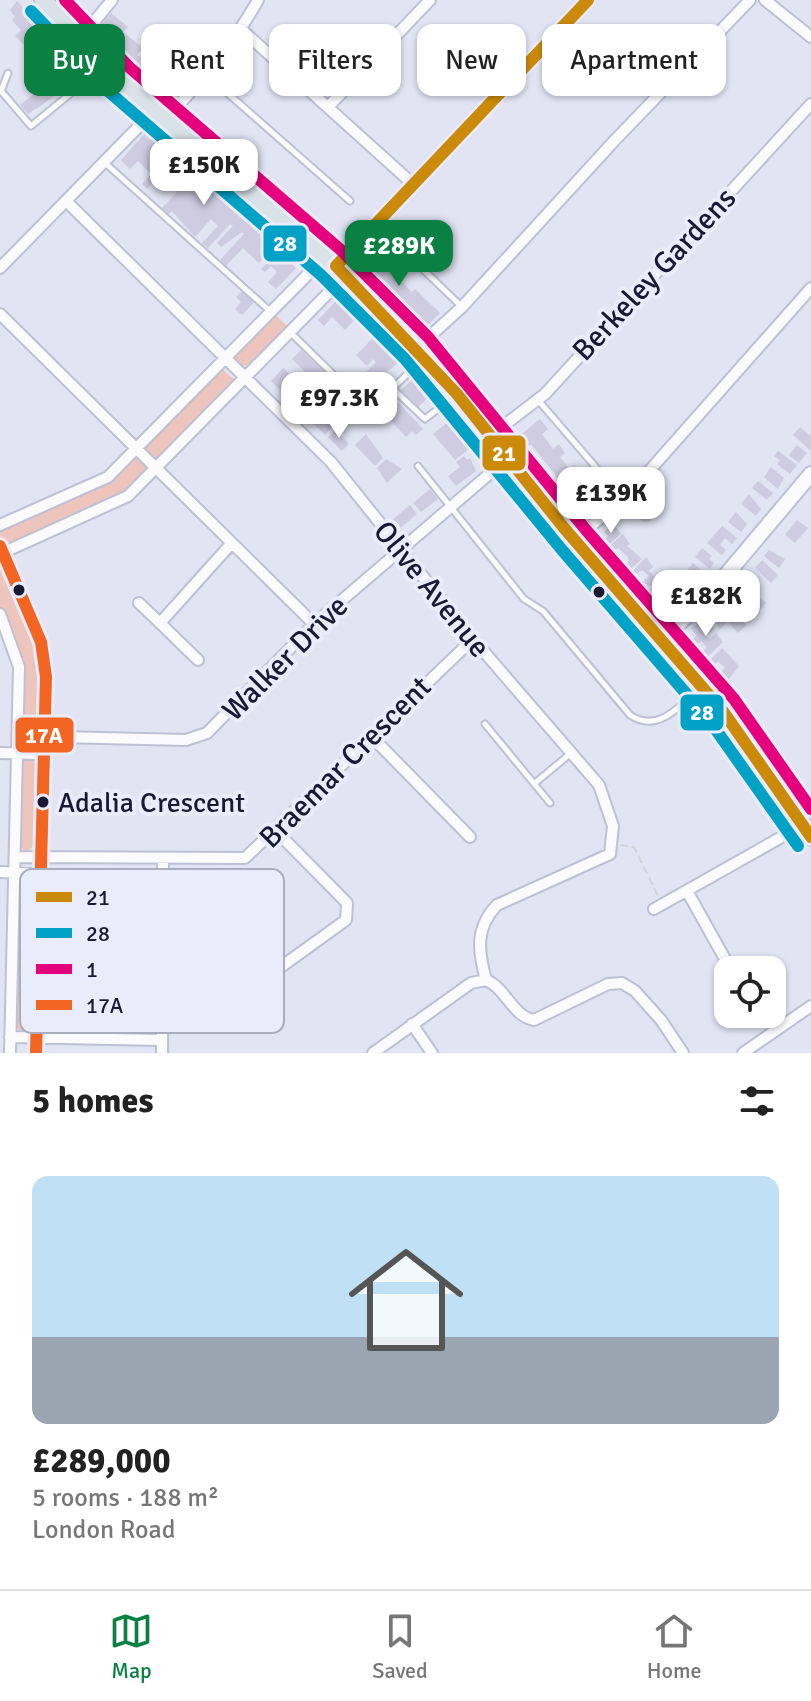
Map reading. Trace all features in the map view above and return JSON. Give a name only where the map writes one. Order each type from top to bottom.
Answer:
[{"type":"main road","points":[[43,0],[65,24]]},
{"type":"main road","points":[[125,84],[335,266],[421,353],[574,540],[744,739],[807,831]]},
{"type":"street","points":[[92,24],[112,0]]},
{"type":"street","points":[[245,24],[258,0]]},
{"type":"street","points":[[328,107],[430,0]]},
{"type":"street","points":[[0,525],[108,477],[272,313],[335,266],[588,0]]},
{"type":"street","points":[[421,353],[615,140],[750,0]]},
{"type":"street","points":[[765,0],[811,37]]},
{"type":"street","points":[[253,40],[414,185]]},
{"type":"street","points":[[2,262],[104,162],[182,96]]},
{"type":"street","name":"Berkeley Gardens","points":[[490,436],[538,400],[811,104]]},
{"type":"street","name":"Olive Avenue","points":[[66,201],[323,454],[473,639],[599,785],[613,826],[613,847]]},
{"type":"street","points":[[40,869],[44,656],[1,551],[117,503],[290,332],[335,266]]},
{"type":"street","points":[[574,540],[624,500],[811,288]]},
{"type":"street","points":[[0,314],[314,624]]},
{"type":"street","name":"Walker Drive","points":[[17,736],[196,738],[219,724],[314,624],[508,458]]},
{"type":"street","points":[[661,640],[710,594],[811,474]]},
{"type":"street","points":[[160,623],[231,544]]},
{"type":"street","points":[[139,603],[198,660]]},
{"type":"street","points":[[0,614],[19,667],[10,1053]]},
{"type":"street","name":"Braemar Crescent","points":[[15,857],[237,860],[252,854],[370,735],[473,639]]},
{"type":"street","points":[[370,735],[470,837]]},
{"type":"street","points":[[0,753],[44,754]]},
{"type":"street","points":[[276,831],[347,903],[346,920],[284,965]]},
{"type":"street","points":[[658,907],[807,831]]},
{"type":"street","points":[[486,980],[479,939],[486,918],[497,905],[511,896],[605,858],[613,847]]},
{"type":"street","points":[[163,858],[163,869]]},
{"type":"street","points":[[0,872],[20,872]]},
{"type":"street","points":[[687,891],[723,956]]},
{"type":"street","points":[[373,1053],[476,980],[486,980],[498,988],[522,1017],[534,1020],[608,984],[622,983],[635,991],[661,1020],[683,1053]]},
{"type":"street","points":[[743,1053],[758,1049],[811,1006]]},
{"type":"street","points":[[412,1024],[432,1053]]},
{"type":"street","points":[[36,1033],[36,1053]]},
{"type":"street","points":[[162,1033],[162,1053]]},
{"type":"street","points":[[10,1037],[162,1040]]},
{"type":"lane","points":[[8,73],[1,91],[31,126],[68,96]]},
{"type":"lane","points":[[231,96],[350,201]]},
{"type":"lane","points":[[104,162],[272,313]]},
{"type":"lane","points":[[376,224],[462,307]]},
{"type":"lane","points":[[290,332],[343,384]]},
{"type":"lane","points":[[379,401],[421,353]]},
{"type":"lane","points":[[392,388],[425,419],[457,394]]},
{"type":"lane","points":[[538,400],[624,500]]},
{"type":"lane","points":[[418,466],[448,508],[524,599],[543,611],[630,715],[645,722],[665,718],[701,686]]},
{"type":"lane","points":[[485,724],[550,803]]},
{"type":"lane","points":[[535,783],[571,753]]},
{"type":"path","points":[[613,847],[625,844],[634,847],[658,907]]},
{"type":"shaded area","points":[[275,314],[287,326],[248,365],[240,366],[235,357],[237,352]]},
{"type":"shaded area","points":[[222,369],[237,382],[116,502],[0,548],[0,527],[98,483]]},
{"type":"shaded area","points":[[0,565],[37,652],[39,723],[31,731],[21,724],[21,658],[0,608]]},
{"type":"shaded area","points":[[30,757],[39,765],[37,843],[26,852],[18,844],[21,762]]},
{"type":"shaded area","points":[[20,880],[20,1032],[14,1023],[17,883]]},
{"type":"building","points":[[17,1],[37,24],[24,24],[23,44],[15,36],[21,30],[12,20],[15,17],[10,10]]},
{"type":"building","points":[[111,13],[124,24],[101,24]]},
{"type":"building","points":[[125,34],[141,46],[137,55],[141,60],[136,66],[125,56]]},
{"type":"building","points":[[31,96],[55,96],[28,114],[20,105]]},
{"type":"building","points":[[148,130],[296,268],[276,289],[268,282],[277,272],[271,266],[265,272],[261,269],[269,261],[265,256],[259,263],[243,248],[226,266],[220,260],[244,234],[242,232],[221,247],[217,243],[233,226],[230,224],[208,248],[202,243],[218,226],[211,219],[195,237],[172,211],[169,214],[162,208],[177,192],[173,188],[179,182],[176,179],[171,185],[162,176],[167,170],[164,168],[147,189],[142,184],[151,174],[138,161],[130,169],[121,160]]},
{"type":"building","points":[[382,241],[391,250],[380,260],[412,292],[415,289],[440,313],[424,329],[362,266],[362,261]]},
{"type":"building","points":[[243,290],[255,301],[242,315],[235,309],[241,302],[236,297]]},
{"type":"building","points":[[336,301],[355,319],[345,330],[332,317],[324,326],[318,320]]},
{"type":"building","points":[[373,338],[398,363],[374,382],[365,373],[376,362],[373,359],[367,366],[356,355]]},
{"type":"building","points":[[301,350],[341,387],[324,404],[317,397],[324,389],[318,383],[297,406],[271,381],[283,368],[304,388],[312,379],[292,359]]},
{"type":"building","points":[[414,378],[431,395],[415,410],[399,392]]},
{"type":"building","points":[[393,397],[423,429],[416,435],[412,431],[406,437],[380,409]]},
{"type":"building","points":[[319,413],[335,424],[325,435],[311,421]]},
{"type":"building","points":[[540,419],[548,429],[542,434],[553,449],[559,444],[565,453],[560,457],[569,469],[574,465],[580,474],[575,478],[587,493],[594,488],[601,497],[579,514],[571,505],[576,501],[531,444],[527,448],[518,437]]},
{"type":"building","points":[[448,422],[470,448],[455,460],[433,434]]},
{"type":"building","points":[[800,427],[811,436],[811,451],[793,435]]},
{"type":"building","points":[[336,430],[349,444],[342,451],[328,437]]},
{"type":"building","points":[[366,434],[383,458],[375,466],[355,445]]},
{"type":"building","points":[[797,445],[807,453],[799,463],[789,455]]},
{"type":"building","points":[[778,451],[797,465],[790,474],[777,464],[780,460],[774,456]]},
{"type":"building","points":[[464,456],[467,460],[470,458],[476,471],[456,486],[448,476],[460,467],[456,462]]},
{"type":"building","points":[[386,459],[402,469],[387,483],[377,468]]},
{"type":"building","points":[[771,467],[784,478],[778,489],[764,477]]},
{"type":"building","points":[[758,481],[773,493],[767,500],[752,488]]},
{"type":"building","points":[[430,489],[438,499],[421,512],[413,503]]},
{"type":"building","points":[[749,494],[761,509],[756,516],[741,504]]},
{"type":"building","points":[[646,504],[655,513],[646,522],[637,513]]},
{"type":"building","points":[[410,505],[417,514],[398,530],[391,521]]},
{"type":"building","points":[[736,512],[747,524],[741,532],[728,522]]},
{"type":"building","points":[[797,520],[808,528],[795,543],[785,535]]},
{"type":"building","points":[[613,524],[621,534],[607,546],[603,541],[608,536],[604,532]]},
{"type":"building","points":[[722,526],[737,538],[732,544],[725,538],[720,545],[726,550],[722,555],[707,543]]},
{"type":"building","points":[[623,534],[630,544],[627,546],[642,559],[628,571],[624,565],[629,561],[627,556],[618,548],[612,552],[608,547]]},
{"type":"building","points":[[702,548],[712,556],[709,559],[714,563],[710,569],[695,557]]},
{"type":"building","points":[[769,550],[785,559],[779,568],[764,556]]},
{"type":"building","points":[[646,557],[653,567],[649,571],[674,595],[660,607],[655,602],[661,597],[654,588],[650,585],[645,589],[640,584],[649,576],[642,570],[635,575],[632,572]]},
{"type":"building","points":[[762,560],[778,575],[771,583],[755,568]]},
{"type":"building","points":[[693,563],[701,570],[698,574],[703,577],[698,583],[685,573]]},
{"type":"building","points":[[751,590],[766,603],[754,617],[738,605]]},
{"type":"building","points":[[679,593],[684,606],[675,614],[670,610],[666,614],[662,608]]},
{"type":"building","points":[[732,612],[747,625],[738,633],[728,622],[719,630],[717,622]]},
{"type":"building","points":[[706,619],[714,629],[707,636],[710,639],[716,633],[723,642],[706,658],[701,653],[707,647],[701,641],[695,646],[690,641],[696,636],[691,628]]},
{"type":"building","points":[[722,648],[739,666],[728,680],[720,673],[725,668],[718,661],[713,666],[709,661]]},
{"type":"transit line","name":"1","points":[[65,0],[129,67],[342,251],[428,337],[586,530],[734,699],[811,809]]},
{"type":"transit line","name":"21","points":[[336,266],[588,0]]},
{"type":"transit line","name":"28","points":[[31,11],[108,91],[321,275],[405,359],[562,550],[709,720],[798,846]]},
{"type":"transit line","name":"21","points":[[336,266],[457,394],[564,528],[722,710],[811,837]]},
{"type":"transit line","name":"17A","points":[[0,546],[41,642],[46,677],[41,869]]},
{"type":"transit line","name":"17A","points":[[36,1053],[37,1033]]},
{"type":"place","name":"Adalia Crescent","points":[[43,802]]}]
